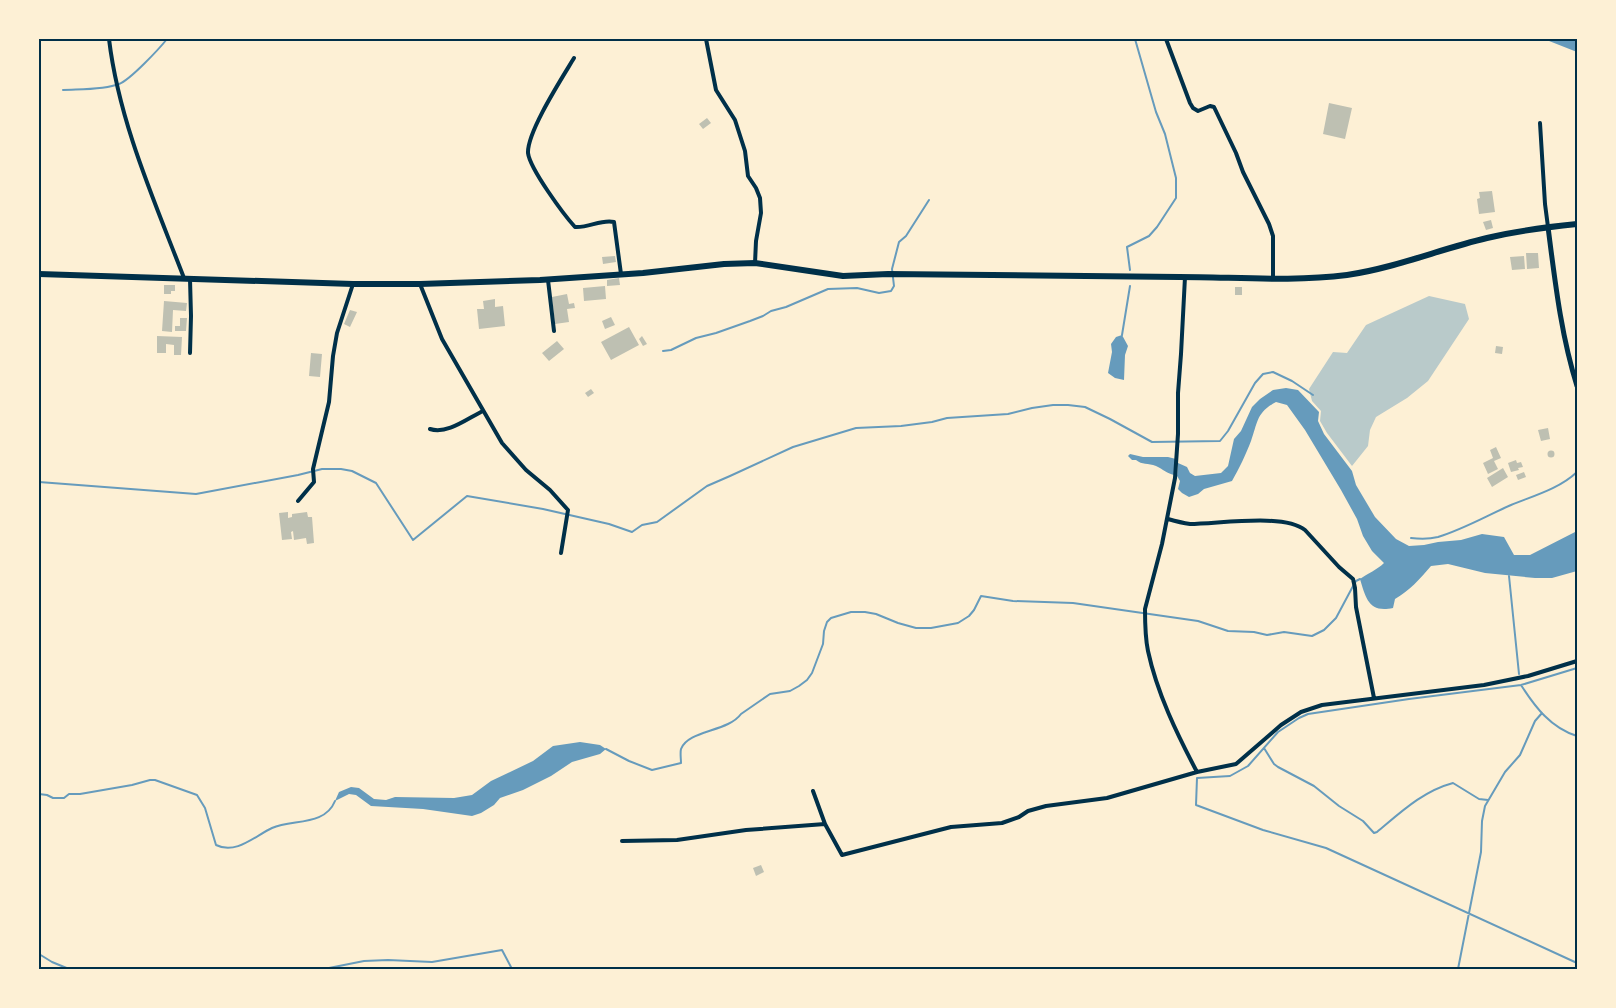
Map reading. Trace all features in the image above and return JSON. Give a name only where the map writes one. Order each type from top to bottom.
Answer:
[{"type":"highway","points":[[39,274],[420,284],[548,279],[724,264],[755,264],[843,276],[899,274],[1273,279],[1347,275],[1382,268],[1488,238],[1577,224]]},
{"type":"main road","points":[[1548,227],[1563,330],[1577,386]]},
{"type":"street","points":[[109,39],[119,100],[135,149],[187,279],[191,316],[190,353]]},
{"type":"street","points":[[706,39],[716,90],[735,120],[745,151],[748,176],[759,193],[761,213],[755,264]]},
{"type":"street","points":[[1166,39],[1190,103],[1198,111],[1210,106],[1214,107],[1269,224],[1273,236],[1273,279]]},
{"type":"street","points":[[574,58],[541,115],[528,153],[535,170],[575,227],[583,228],[610,220],[614,222],[621,274]]},
{"type":"street","points":[[1540,123],[1548,227]]},
{"type":"street","points":[[1185,277],[1178,393],[1177,461],[1168,519],[1145,609],[1145,617],[1148,650],[1159,689],[1197,772]]},
{"type":"street","points":[[548,279],[554,331]]},
{"type":"street","points":[[298,501],[314,482],[314,471],[329,402],[337,333],[353,284]]},
{"type":"street","points":[[420,284],[442,339],[502,443],[526,470],[550,490],[568,510],[561,553]]},
{"type":"street","points":[[430,429],[437,431],[453,426],[483,411]]},
{"type":"street","points":[[1168,519],[1187,524],[1245,521],[1299,526],[1338,567],[1353,579],[1356,607],[1374,698]]},
{"type":"street","points":[[813,791],[825,824],[842,855],[951,827],[1002,823],[1046,806],[1107,798],[1197,772],[1236,765],[1281,725],[1301,712],[1322,705],[1484,685],[1528,676],[1577,661]]},
{"type":"street","points":[[622,841],[676,840],[825,824]]},
{"type":"shaded area","points":[[1429,296],[1465,304],[1469,319],[1428,381],[1407,398],[1376,417],[1370,430],[1368,446],[1352,466],[1320,421],[1321,411],[1312,401],[1309,389],[1333,352],[1347,353],[1366,325]]},
{"type":"water","points":[[1544,39],[1577,39],[1577,52]]},
{"type":"water","points":[[1122,335],[1128,346],[1125,355],[1124,380],[1108,373],[1112,352],[1111,344],[1116,337]]},
{"type":"water","points":[[1286,388],[1298,390],[1319,412],[1318,421],[1324,434],[1352,471],[1356,485],[1375,517],[1396,539],[1409,546],[1461,540],[1482,534],[1504,537],[1514,555],[1530,555],[1577,531],[1577,571],[1552,578],[1535,578],[1485,573],[1448,564],[1431,566],[1395,599],[1393,608],[1385,609],[1374,606],[1367,598],[1360,579],[1384,563],[1372,551],[1363,536],[1357,519],[1305,430],[1287,405],[1276,402],[1261,414],[1247,451],[1232,481],[1204,489],[1189,497],[1178,489],[1180,481],[1177,476],[1178,463],[1187,467],[1195,476],[1221,473],[1228,466],[1234,439],[1241,431],[1252,407],[1273,390]]},
{"type":"water","points":[[1130,454],[1176,459],[1175,475],[1156,466],[1132,460],[1128,456]]},
{"type":"water","points":[[580,742],[600,745],[606,749],[600,754],[572,762],[523,790],[500,798],[494,805],[472,816],[423,809],[371,806],[356,795],[349,794],[335,801],[339,792],[351,787],[359,788],[374,799],[386,800],[395,797],[454,798],[472,795],[491,781],[533,761],[553,746]]},
{"type":"building","points":[[1329,103],[1352,108],[1345,139],[1323,134]]},
{"type":"building","points":[[707,118],[711,123],[703,129],[699,124]]},
{"type":"building","points":[[1492,191],[1495,212],[1479,214],[1477,199],[1480,198],[1479,192]]},
{"type":"building","points":[[1491,220],[1493,228],[1486,230],[1483,222]]},
{"type":"building","points":[[1526,253],[1538,253],[1539,268],[1527,269]]},
{"type":"building","points":[[615,256],[616,262],[603,264],[602,257]]},
{"type":"building","points":[[1524,256],[1525,269],[1512,270],[1510,257]]},
{"type":"building","points":[[619,278],[620,285],[607,286],[607,280]]},
{"type":"building","points":[[164,285],[175,285],[175,291],[171,291],[171,294],[164,294]]},
{"type":"building","points":[[605,286],[606,299],[584,301],[583,288]]},
{"type":"building","points":[[1235,287],[1242,287],[1242,295],[1235,295]]},
{"type":"building","points":[[567,294],[569,304],[574,303],[575,308],[567,309],[569,322],[555,324],[552,297]]},
{"type":"building","points":[[495,299],[495,307],[503,306],[505,326],[479,329],[477,309],[484,309],[483,301]]},
{"type":"building","points":[[164,301],[187,303],[186,311],[173,310],[172,332],[162,331]]},
{"type":"building","points":[[350,310],[357,312],[350,327],[344,324]]},
{"type":"building","points":[[611,317],[615,325],[605,329],[602,321]]},
{"type":"building","points":[[180,318],[187,318],[186,331],[175,331],[175,326],[180,326]]},
{"type":"building","points":[[629,327],[639,345],[611,360],[601,342]]},
{"type":"building","points":[[157,336],[182,337],[181,355],[174,355],[174,345],[166,344],[166,353],[157,353]]},
{"type":"building","points":[[642,336],[647,344],[643,346],[639,339]]},
{"type":"building","points":[[557,341],[564,349],[549,361],[542,353]]},
{"type":"building","points":[[1496,346],[1503,347],[1502,354],[1495,353]]},
{"type":"building","points":[[311,353],[322,354],[320,377],[309,376]]},
{"type":"building","points":[[591,389],[594,393],[588,397],[585,393]]},
{"type":"building","points":[[1548,428],[1550,439],[1541,441],[1538,430]]},
{"type":"building","points":[[1496,447],[1501,458],[1494,461],[1498,469],[1488,474],[1483,463],[1493,458],[1490,450]]},
{"type":"building","points":[[1551,450],[1555,454],[1551,458],[1547,454]]},
{"type":"building","points":[[1516,460],[1517,463],[1521,462],[1523,467],[1511,472],[1508,463]]},
{"type":"building","points":[[1503,468],[1508,477],[1492,487],[1487,478]]},
{"type":"building","points":[[1524,472],[1526,477],[1518,480],[1516,475]]},
{"type":"building","points":[[288,512],[288,518],[292,517],[292,514],[307,512],[308,517],[312,517],[314,543],[307,544],[306,538],[294,540],[293,531],[291,532],[292,539],[282,540],[279,513]]},
{"type":"building","points":[[761,865],[764,872],[756,876],[753,868]]},
{"type":"waterway","points":[[63,90],[99,88],[119,84],[137,71],[167,39]]},
{"type":"waterway","points":[[1130,270],[1127,247],[1149,236],[1176,198],[1176,178],[1165,134],[1156,112],[1135,39]]},
{"type":"waterway","points":[[663,351],[750,321],[828,289],[857,288],[879,293],[891,291],[894,286],[892,269],[899,242],[906,236],[929,200]]},
{"type":"waterway","points":[[1122,335],[1130,286]]},
{"type":"waterway","points":[[39,482],[196,494],[322,469],[341,469],[352,471],[376,483],[413,540],[467,496],[543,509],[609,524],[632,532],[642,525],[657,522],[707,486],[793,447],[856,428],[901,426],[947,418],[1008,414],[1032,408],[1068,405],[1085,407],[1152,442],[1220,441],[1255,383],[1263,374],[1273,372],[1313,395]]},
{"type":"waterway","points":[[1411,538],[1435,538],[1457,530],[1554,488],[1577,472]]},
{"type":"waterway","points":[[1509,576],[1519,674]]},
{"type":"waterway","points":[[606,749],[652,770],[681,763],[681,749],[692,738],[735,720],[770,694],[790,691],[807,680],[823,644],[827,622],[831,618],[851,612],[876,614],[916,628],[931,628],[958,623],[969,616],[981,596],[1013,601],[1073,603],[1198,621],[1228,631],[1267,635],[1284,632],[1312,636],[1324,630],[1336,618],[1356,581],[1360,579]]},
{"type":"waterway","points":[[1577,668],[1521,685],[1308,714],[1278,732],[1248,766],[1230,776],[1197,778],[1196,805],[1263,830],[1326,848],[1577,963]]},
{"type":"waterway","points":[[1521,685],[1544,716],[1559,728],[1577,736]]},
{"type":"waterway","points":[[1458,969],[1481,852],[1485,806],[1505,772],[1520,755],[1535,721],[1542,713]]},
{"type":"waterway","points":[[1264,748],[1274,764],[1314,786],[1363,821],[1374,833],[1422,797],[1453,783],[1479,799],[1488,800]]},
{"type":"waterway","points":[[39,794],[64,798],[69,794],[155,780],[197,795],[205,808],[216,845],[231,848],[280,825],[316,818],[330,809],[335,801]]},
{"type":"waterway","points":[[324,969],[364,961],[432,962],[502,950],[512,969]]},
{"type":"waterway","points":[[39,954],[69,969]]}]
